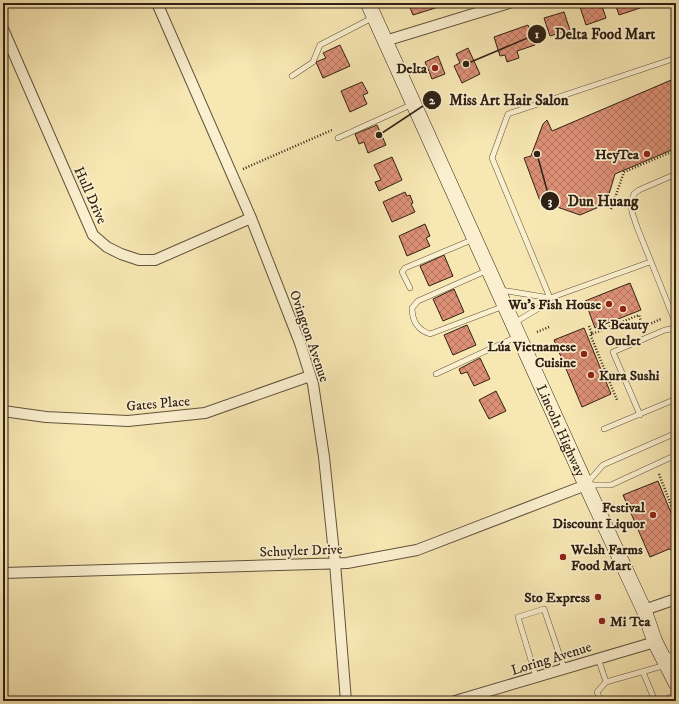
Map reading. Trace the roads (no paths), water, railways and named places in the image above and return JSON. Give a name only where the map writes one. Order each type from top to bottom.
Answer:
[{"type":"main road","name":"Lincoln Highway","points":[[371,10],[644,610],[655,642],[669,659],[676,683]]},
{"type":"street","name":"Ovington Avenue","points":[[157,3],[252,218],[300,343],[313,384],[324,457],[335,563],[346,701]]},
{"type":"street","points":[[385,41],[509,3]]},
{"type":"street","name":"Hull Drive","points":[[3,29],[93,235],[107,247],[139,260],[155,260],[252,218]]},
{"type":"street","name":"Gates Place","points":[[3,411],[46,417],[128,421],[205,413],[310,376]]},
{"type":"street","name":"Schuyler Drive","points":[[3,573],[347,563],[417,550],[586,484]]},
{"type":"street","points":[[644,610],[676,599]]},
{"type":"street","name":"Loring Avenue","points":[[455,701],[655,642]]},
{"type":"lane","points":[[292,76],[313,62],[320,45],[371,10]]},
{"type":"lane","points":[[550,298],[492,158],[508,114],[676,58]]},
{"type":"lane","points":[[338,138],[414,104]]},
{"type":"lane","points":[[676,174],[639,190],[634,194],[632,202],[632,212],[636,227],[676,324]]},
{"type":"lane","points":[[410,288],[402,272],[405,268],[475,238]]},
{"type":"lane","points":[[436,374],[516,329],[550,298],[650,262]]},
{"type":"lane","points":[[489,269],[418,300],[412,308],[414,323],[426,333],[430,334],[505,306]]},
{"type":"lane","points":[[498,290],[550,298]]},
{"type":"lane","points":[[640,415],[613,352],[665,330],[676,328]]},
{"type":"lane","points":[[604,429],[676,399]]},
{"type":"lane","points":[[586,484],[604,465],[676,433]]},
{"type":"lane","points":[[586,484],[611,485],[676,455]]},
{"type":"lane","points":[[536,677],[518,617],[544,609],[564,668]]},
{"type":"lane","points":[[598,658],[606,682]]},
{"type":"lane","points":[[600,701],[597,692],[606,682],[643,672],[669,659]]},
{"type":"lane","points":[[643,672],[655,701]]},
{"type":"lane","points":[[661,701],[676,695]]},
{"type":"place","name":"Delta Food Mart","points":[[466,64]]},
{"type":"place","name":"Delta","points":[[435,68]]},
{"type":"place","name":"Miss Art Hair Salon","points":[[379,135]]},
{"type":"place","name":"Dun Huang","points":[[537,154]]},
{"type":"place","name":"HeyTea","points":[[647,154]]},
{"type":"place","name":"Wu's Fish House","points":[[609,304]]},
{"type":"place","name":"K Beauty Outlet","points":[[623,309]]},
{"type":"place","name":"Lúa Vietnamese Cuisine","points":[[584,354]]},
{"type":"place","name":"Kura Sushi","points":[[591,375]]},
{"type":"place","name":"Festival Discount Liquor","points":[[653,515]]},
{"type":"place","name":"Welsh Farms Food Mart","points":[[563,557]]},
{"type":"place","name":"Sto Express","points":[[598,597]]},
{"type":"place","name":"Mi Tea","points":[[602,621]]}]
